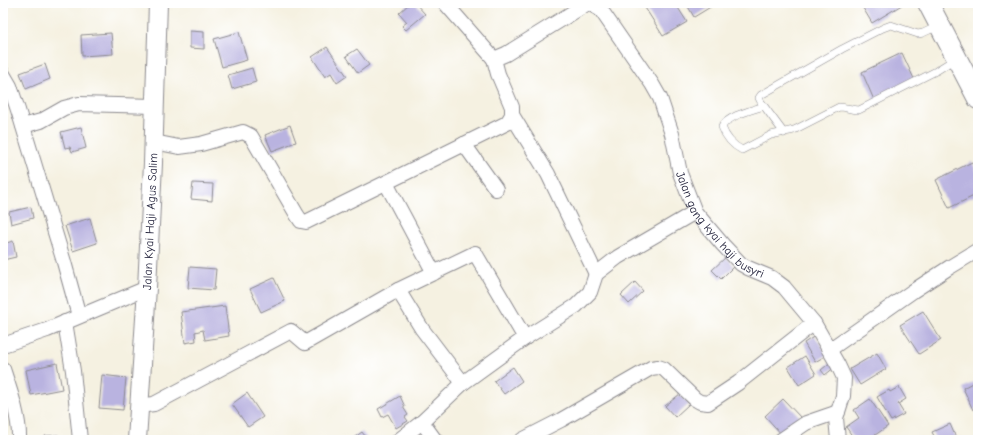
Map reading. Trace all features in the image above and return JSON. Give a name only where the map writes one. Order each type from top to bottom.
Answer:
[{"type":"main road","points":[[928,3],[978,99]]},
{"type":"street","name":"Jalan Kyai Haji Agus Salim","points":[[137,440],[147,288],[154,142],[158,3]]},
{"type":"street","points":[[445,3],[494,59],[498,74],[512,107],[512,115],[548,174],[596,274]]},
{"type":"street","points":[[494,59],[506,54],[588,3]]},
{"type":"street","name":"Jalan gang kyai haji busyri","points":[[588,3],[601,10],[660,98],[672,134],[680,173],[695,212],[741,264],[778,282],[814,323],[838,364],[844,378],[843,396],[836,418],[838,440]]},
{"type":"street","points":[[3,74],[10,86],[23,126],[79,316]]},
{"type":"street","points":[[23,126],[41,121],[72,104],[155,106]]},
{"type":"street","points":[[154,142],[179,146],[200,144],[243,132],[251,136],[297,215],[301,221],[306,222],[506,123],[512,115]]},
{"type":"street","points":[[464,144],[496,189]]},
{"type":"street","points":[[386,183],[434,273]]},
{"type":"street","points":[[399,440],[422,422],[463,383],[525,338],[576,306],[590,292],[596,274],[618,257],[695,212]]},
{"type":"street","points":[[829,350],[913,291],[978,250]]},
{"type":"street","points":[[139,406],[154,404],[291,331],[305,343],[398,290],[475,253],[525,338]]},
{"type":"street","points":[[3,345],[47,330],[147,288]]},
{"type":"street","points":[[398,290],[422,329],[463,383]]},
{"type":"street","points":[[64,322],[73,371],[80,440]]},
{"type":"street","points":[[522,440],[562,420],[650,368],[664,368],[694,399],[700,402],[708,403],[738,383],[814,323]]},
{"type":"street","points":[[3,369],[18,425],[19,440]]},
{"type":"street","points":[[781,440],[806,423],[838,412]]},
{"type":"street","points":[[422,422],[435,440]]},
{"type":"lane","points":[[784,133],[764,106],[760,98],[761,94],[842,48],[883,28],[891,25],[918,34],[939,25]]},
{"type":"lane","points":[[764,106],[738,115],[724,122],[722,127],[724,134],[734,146],[742,150],[771,135],[794,130],[839,107],[860,110],[930,74],[956,58]]},
{"type":"building","points":[[410,3],[415,3],[425,14],[406,30],[402,26],[407,22],[399,13]]},
{"type":"building","points":[[642,3],[675,3],[687,22],[663,36]]},
{"type":"building","points":[[686,3],[717,3],[694,17]]},
{"type":"building","points":[[860,3],[905,3],[872,23]]},
{"type":"building","points":[[190,31],[204,32],[204,49],[190,48]]},
{"type":"building","points":[[239,32],[247,60],[222,67],[214,39]]},
{"type":"building","points":[[111,33],[113,54],[82,56],[81,35]]},
{"type":"building","points":[[327,47],[347,76],[337,83],[331,73],[325,77],[312,57]]},
{"type":"building","points":[[357,49],[369,65],[358,73],[346,56]]},
{"type":"building","points":[[902,53],[915,81],[874,100],[862,72]]},
{"type":"building","points":[[45,64],[50,79],[26,89],[20,73]]},
{"type":"building","points":[[252,68],[256,82],[232,89],[228,75]]},
{"type":"building","points":[[290,125],[296,142],[272,151],[265,135]]},
{"type":"building","points":[[81,127],[86,148],[72,152],[70,147],[65,148],[61,132]]},
{"type":"building","points":[[972,162],[978,174],[978,194],[949,208],[936,180]]},
{"type":"building","points":[[193,183],[213,184],[212,201],[191,199]]},
{"type":"building","points":[[31,207],[33,218],[11,224],[9,212]]},
{"type":"building","points":[[90,218],[97,243],[73,251],[65,226]]},
{"type":"building","points":[[13,241],[16,257],[3,260],[3,244]]},
{"type":"building","points":[[726,257],[734,266],[721,279],[712,270]]},
{"type":"building","points":[[190,267],[216,269],[214,290],[188,288]]},
{"type":"building","points":[[274,278],[285,301],[261,312],[250,289]]},
{"type":"building","points":[[635,282],[643,291],[629,304],[621,295]]},
{"type":"building","points":[[225,306],[229,336],[205,340],[203,330],[195,332],[196,341],[185,343],[181,312]]},
{"type":"building","points":[[923,311],[941,340],[919,354],[900,325]]},
{"type":"building","points":[[815,336],[827,355],[815,362],[804,343]]},
{"type":"building","points":[[877,353],[886,369],[860,385],[850,369]]},
{"type":"building","points":[[805,356],[816,374],[799,385],[788,367]]},
{"type":"building","points":[[831,362],[835,367],[825,375],[821,370]]},
{"type":"building","points":[[57,363],[62,389],[31,395],[26,370]]},
{"type":"building","points":[[513,367],[522,381],[504,394],[494,381]]},
{"type":"building","points":[[102,375],[126,378],[123,410],[99,408]]},
{"type":"building","points":[[974,382],[978,391],[978,408],[973,410],[963,388]]},
{"type":"building","points":[[899,387],[906,399],[898,404],[904,414],[891,421],[877,397],[889,390],[890,392]]},
{"type":"building","points":[[247,393],[263,417],[248,427],[232,404]]},
{"type":"building","points":[[680,394],[689,404],[675,417],[665,406]]},
{"type":"building","points":[[400,396],[405,407],[403,407],[408,415],[405,417],[408,421],[396,428],[388,414],[382,417],[378,409]]},
{"type":"building","points":[[783,399],[802,419],[783,436],[765,416]]},
{"type":"building","points":[[870,399],[888,426],[868,440],[855,440],[846,427],[859,418],[854,410]]},
{"type":"building","points":[[950,424],[957,440],[936,440],[932,432]]},
{"type":"building","points":[[362,432],[368,440],[352,439]]},
{"type":"building","points":[[58,435],[59,440],[45,440],[45,436]]}]
